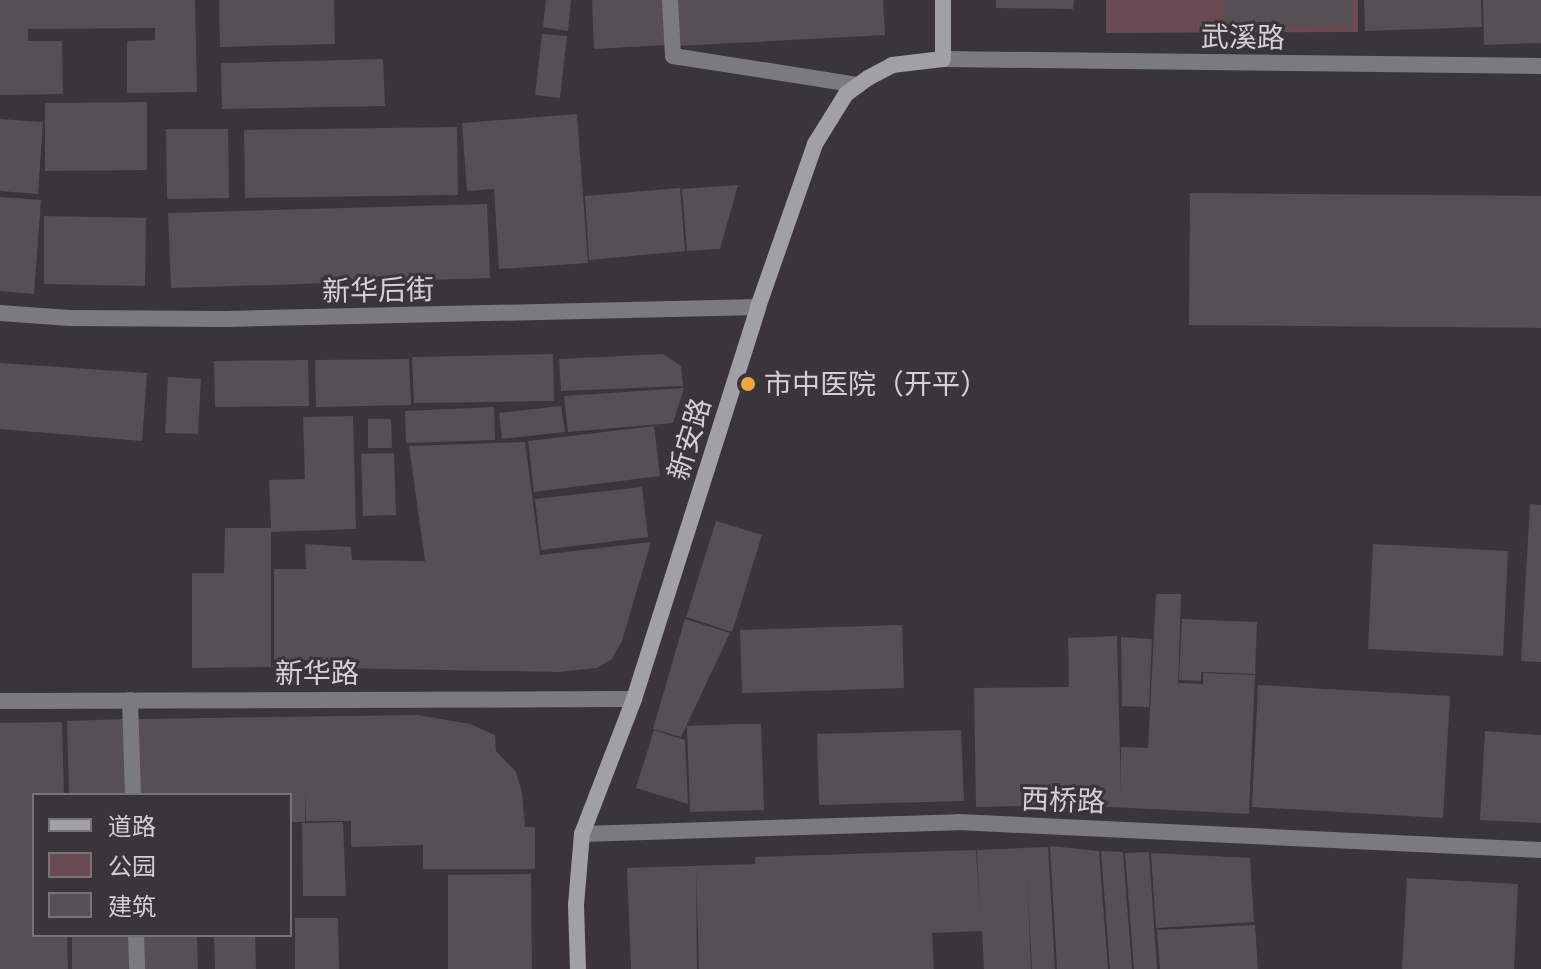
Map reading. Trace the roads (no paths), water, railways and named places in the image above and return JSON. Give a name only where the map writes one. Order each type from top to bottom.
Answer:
[{"type":"street","points":[[670,0],[673,56],[859,85]]},
{"type":"street","points":[[943,0],[943,59]]},
{"type":"street","name":"新安路","points":[[578,969],[576,905],[582,834],[634,699],[758,307],[815,144],[846,94],[859,85],[892,65],[943,59]]},
{"type":"street","name":"武溪路","points":[[943,59],[1541,66]]},
{"type":"street","name":"新华后街","points":[[0,313],[70,318],[226,319],[758,307]]},
{"type":"street","name":"新华路","points":[[0,701],[634,699]]},
{"type":"street","points":[[130,700],[133,793]]},
{"type":"street","name":"西桥路","points":[[582,834],[958,822],[1541,850]]},
{"type":"street","points":[[136,937],[137,969]]},
{"type":"place","name":"市中医院（开平）","points":[[748,384]]}]
